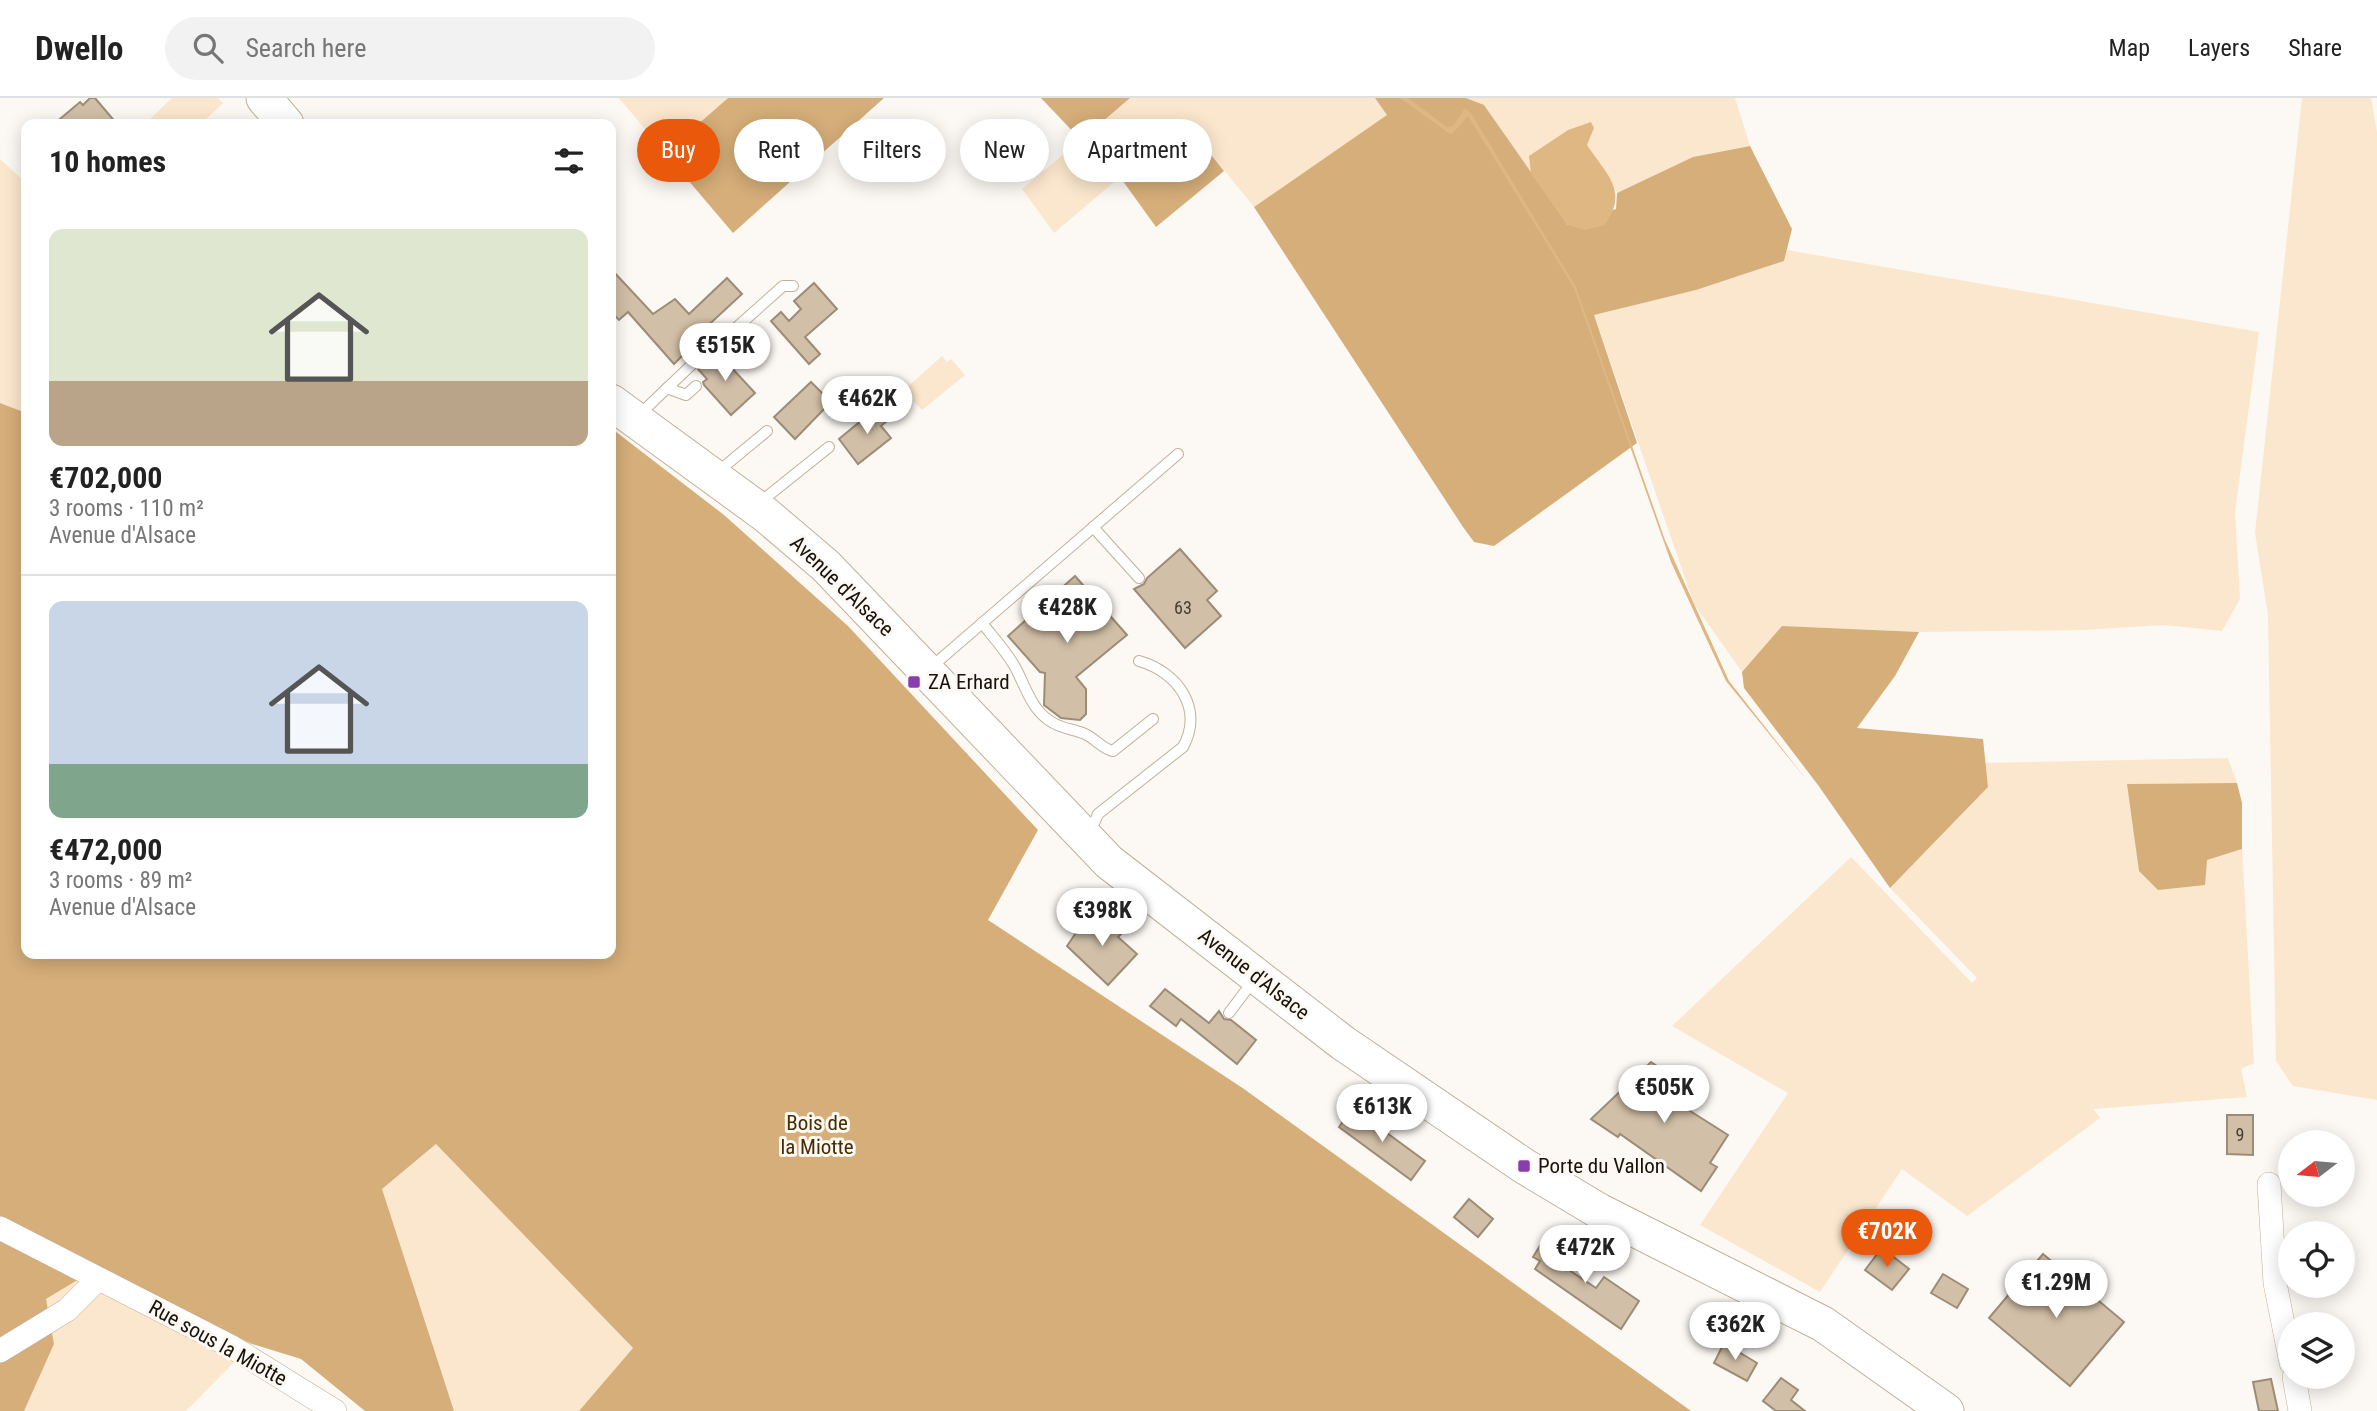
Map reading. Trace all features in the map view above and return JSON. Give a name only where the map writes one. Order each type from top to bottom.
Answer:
[{"type":"main road","points":[[264,98],[282,119]]},
{"type":"main road","name":"Avenue d'Alsace","points":[[621,413],[754,506],[826,566],[1110,862],[1343,1043],[1524,1166],[1599,1211],[1823,1324],[1946,1411]]},
{"type":"street","points":[[2269,1184],[2275,1283],[2281,1312]]},
{"type":"street","name":"Rue sous la Miotte","points":[[0,1228],[232,1347],[335,1411]]},
{"type":"street","points":[[0,1351],[67,1310],[98,1279]]},
{"type":"street","points":[[2296,1389],[2300,1411]]},
{"type":"lane","points":[[621,413],[667,388],[726,332],[736,328],[783,286],[793,286]]},
{"type":"lane","points":[[667,388],[686,395],[696,386]]},
{"type":"lane","points":[[713,476],[767,432]]},
{"type":"lane","points":[[754,506],[829,447]]},
{"type":"lane","points":[[927,671],[1178,454]]},
{"type":"lane","points":[[1093,527],[1139,578]]},
{"type":"lane","points":[[982,623],[1001,647],[1025,690],[1048,720],[1065,729],[1084,733],[1106,750],[1113,751],[1153,719]]},
{"type":"lane","points":[[1087,839],[1098,814],[1183,747],[1189,737],[1191,716],[1187,697],[1175,682],[1156,666],[1139,661]]},
{"type":"lane","points":[[1229,1013],[1257,976]]},
{"type":"shaded area","points":[[172,98],[218,98],[223,103],[206,119],[150,119]]},
{"type":"shaded area","points":[[619,98],[728,98],[704,119],[637,120]]},
{"type":"shaded area","points":[[1130,98],[1375,98],[1388,115],[1254,207],[1212,155],[1212,119],[1105,119]]},
{"type":"shaded area","points":[[1400,98],[1408,98],[1447,127],[1453,126],[1465,108],[1471,113],[1576,287],[1665,540],[1729,681],[1806,779],[1726,681],[1671,562],[1574,288],[1468,116],[1450,134]]},
{"type":"shaded area","points":[[1466,98],[1735,98],[1750,146],[1693,157],[1617,193],[1587,145],[1594,128],[1568,130],[1530,156],[1531,174],[1484,105]]},
{"type":"shaded area","points":[[2302,98],[2371,98],[2377,132],[2377,1100],[2293,1086],[2276,1061],[2268,615],[2255,533]]},
{"type":"shaded area","points":[[1591,122],[1594,128],[1587,145],[1608,175],[1615,193],[1615,202],[1605,225],[1585,230],[1568,225],[1531,174],[1529,156],[1568,130]]},
{"type":"shaded area","points":[[1063,154],[1063,182],[1114,182],[1054,233],[1022,189],[1030,182],[1049,182],[1049,166]]},
{"type":"shaded area","points":[[0,159],[21,178],[21,411],[0,403]]},
{"type":"shaded area","points":[[1787,250],[2259,332],[2235,512],[2240,599],[2222,631],[2163,625],[2084,630],[1919,632],[1782,626],[1742,672],[1694,604],[1594,315],[1696,290],[1784,261]]},
{"type":"shaded area","points":[[942,356],[947,362],[951,359],[965,375],[922,410],[903,391]]},
{"type":"shaded area","points":[[2228,758],[2237,783],[2127,784],[2207,860],[2242,849],[2254,1063],[2241,1069],[2247,1097],[2093,1109],[2100,1118],[1967,1216],[1902,1169],[1820,1292],[1700,1225],[1788,1093],[1672,1026],[1851,857],[1972,983],[1977,978],[1890,888],[1988,787],[1985,763]]},
{"type":"shaded area","points":[[436,1144],[633,1348],[579,1411],[454,1411],[382,1189]]},
{"type":"shaded area","points":[[94,1270],[252,1344],[186,1411],[24,1411],[54,1344],[46,1299]]},
{"type":"green space","points":[[728,98],[884,98],[861,119],[838,119],[838,139],[824,152],[824,119],[734,119],[734,182],[790,182],[733,233],[690,182],[720,182],[720,119],[704,119]]},
{"type":"green space","points":[[1041,98],[1130,98],[1106,119],[1063,121]]},
{"type":"green space","points":[[1375,98],[1466,98],[1484,105],[1568,225],[1616,209],[1617,193],[1693,157],[1750,146],[1792,229],[1784,261],[1696,290],[1594,315],[1637,443],[1494,546],[1474,542],[1463,527],[1254,207],[1387,115]]},
{"type":"green space","points":[[1212,156],[1224,171],[1212,181]]},
{"type":"green space","points":[[1124,182],[1211,182],[1156,227]]},
{"type":"green space","name":"Bois de la Miotte","points":[[0,403],[21,411],[21,959],[616,959],[616,432],[724,515],[848,626],[1038,830],[988,920],[1244,1089],[1691,1411],[579,1411],[633,1348],[436,1144],[382,1189],[454,1411],[365,1411],[301,1359],[252,1344],[94,1270],[46,1299],[54,1344],[24,1411],[0,1411]]},
{"type":"green space","points":[[1782,626],[1919,632],[1895,676],[1857,728],[1983,739],[1988,787],[1890,888],[1818,785],[1744,688],[1742,672]]},
{"type":"green space","points":[[2237,783],[2242,803],[2242,849],[2207,860],[2205,885],[2158,890],[2139,871],[2127,784]]},
{"type":"building","points":[[90,98],[95,98],[113,119],[60,119],[80,102],[83,105]]},
{"type":"building","points":[[616,274],[653,314],[675,299],[689,314],[727,278],[742,294],[702,331],[708,338],[687,358],[684,354],[674,364],[628,312],[619,320],[616,317]]},
{"type":"building","points":[[814,283],[837,309],[805,337],[820,354],[809,364],[771,321],[781,312],[789,321],[801,309],[794,301]]},
{"type":"building","points":[[719,349],[731,362],[729,365],[755,393],[731,415],[704,385],[703,382],[707,379],[698,369]]},
{"type":"building","points":[[811,382],[831,402],[795,439],[774,417]]},
{"type":"building","points":[[879,406],[889,419],[881,426],[891,438],[858,464],[839,439]]},
{"type":"building","points":[[1180,549],[1217,591],[1207,600],[1221,616],[1185,648],[1134,589],[1144,584],[1147,578]]},
{"type":"building","points":[[1075,576],[1127,635],[1076,677],[1086,689],[1086,714],[1080,720],[1061,718],[1044,705],[1045,673],[1040,672],[1008,636]]},
{"type":"building","points":[[1101,913],[1122,933],[1118,937],[1137,954],[1108,985],[1067,946],[1082,924]]},
{"type":"building","points":[[1165,989],[1209,1023],[1219,1011],[1224,1019],[1231,1020],[1256,1040],[1237,1064],[1181,1019],[1176,1026],[1150,1006]]},
{"type":"building","points":[[1651,1062],[1698,1094],[1687,1109],[1728,1135],[1710,1163],[1717,1167],[1701,1191],[1620,1134],[1618,1137],[1591,1119]]},
{"type":"building","points":[[1353,1108],[1425,1161],[1411,1180],[1339,1127]]},
{"type":"building","points":[[2227,1115],[2253,1115],[2253,1155],[2227,1154]]},
{"type":"building","points":[[1469,1199],[1493,1219],[1478,1237],[1454,1217]]},
{"type":"building","points":[[1545,1238],[1576,1259],[1569,1270],[1596,1288],[1604,1277],[1639,1301],[1621,1329],[1535,1269],[1540,1261],[1533,1257]]},
{"type":"building","points":[[1882,1248],[1909,1269],[1892,1290],[1865,1270]]},
{"type":"building","points":[[2043,1254],[2124,1322],[2070,1386],[1989,1318]]},
{"type":"building","points":[[1943,1274],[1968,1289],[1957,1308],[1931,1293]]},
{"type":"building","points":[[1724,1343],[1757,1363],[1747,1381],[1714,1363]]},
{"type":"building","points":[[1781,1378],[1798,1390],[1791,1400],[1805,1411],[1776,1411],[1763,1401]]},
{"type":"building","points":[[2271,1379],[2278,1411],[2259,1411],[2253,1382]]},
{"type":"place","name":"ZA Erhard","points":[[914,682]]},
{"type":"place","name":"Porte du Vallon","points":[[1524,1166]]}]
